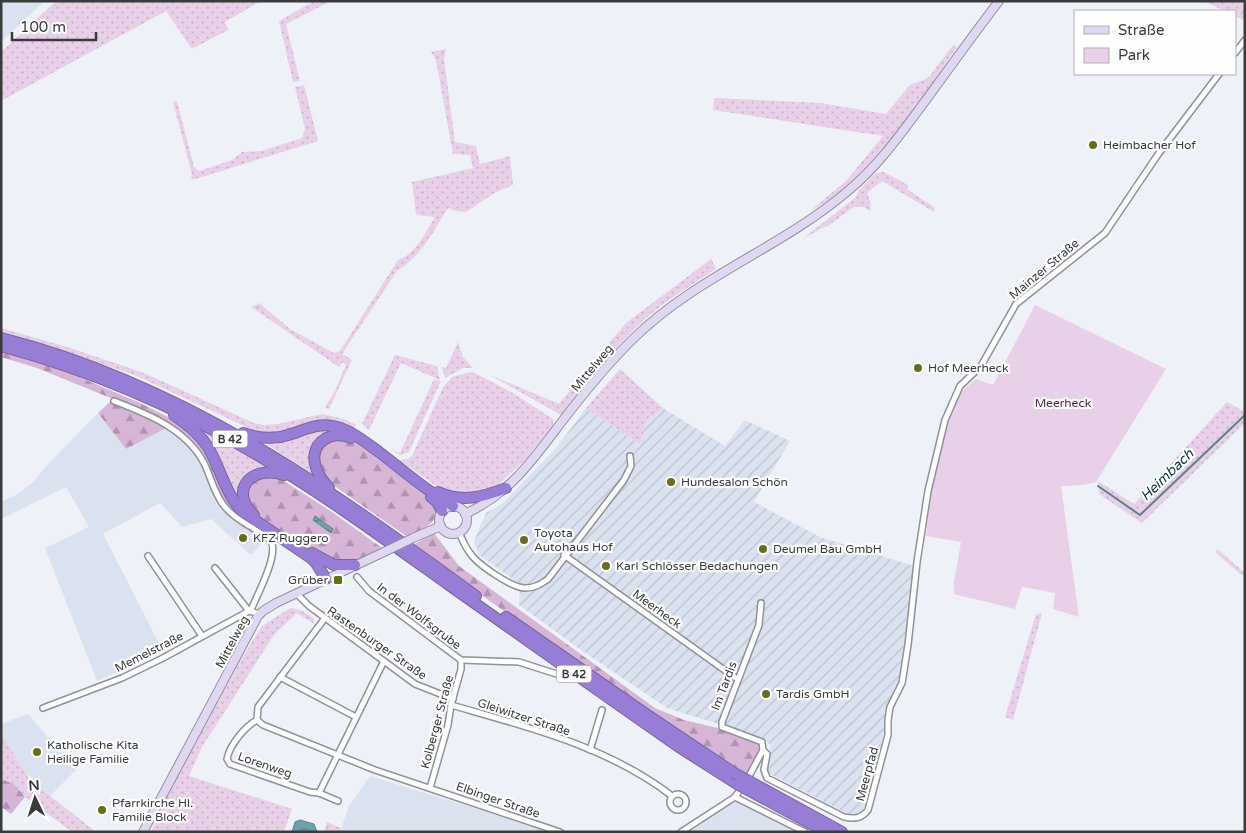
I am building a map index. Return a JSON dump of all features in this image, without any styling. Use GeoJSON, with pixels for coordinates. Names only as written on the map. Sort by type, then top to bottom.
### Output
{"type":"FeatureCollection","features":[{"type":"Feature","properties":{"kind":"highway","name":"B 42"},"geometry":{"type":"LineString","coordinates":[[1,338],[40,348],[104,371],[220,424],[295,469],[338,498],[611,690],[734,773],[749,786],[826,832]]}},
{"type":"Feature","properties":{"kind":"highway","name":"B 42"},"geometry":{"type":"LineString","coordinates":[[1,346],[80,371],[157,402],[218,432],[301,482],[658,733],[737,784],[749,786],[842,832]]}},
{"type":"Feature","properties":{"kind":"highway"},"geometry":{"type":"LineString","coordinates":[[157,402],[199,435],[208,448],[227,492],[238,507],[311,558],[329,577]]}},
{"type":"Feature","properties":{"kind":"highway"},"geometry":{"type":"LineString","coordinates":[[220,424],[250,435],[268,438],[286,436],[318,426],[339,428],[364,441],[452,506]]}},
{"type":"Feature","properties":{"kind":"highway"},"geometry":{"type":"LineString","coordinates":[[338,498],[318,474],[314,460],[315,451],[319,443],[326,438],[336,435],[346,436],[367,448],[434,499],[442,511]]}},
{"type":"Feature","properties":{"kind":"highway"},"geometry":{"type":"LineString","coordinates":[[301,482],[272,472],[258,473],[252,476],[245,484],[244,500],[248,509],[253,514],[326,562],[337,566],[355,565]]}},
{"type":"Feature","properties":{"kind":"highway"},"geometry":{"type":"LineString","coordinates":[[420,483],[446,495],[464,499],[478,497],[506,488]]}},
{"type":"Feature","properties":{"kind":"highway"},"geometry":{"type":"LineString","coordinates":[[326,562],[330,567],[329,577]]}},
{"type":"Feature","properties":{"kind":"main road","name":"Mittelweg"},"geometry":{"type":"LineString","coordinates":[[465,514],[483,505],[517,478],[602,372],[634,337],[683,298],[822,212],[872,169],[905,128],[999,1]]}},
{"type":"Feature","properties":{"kind":"main road"},"geometry":{"type":"LineString","coordinates":[[452,506],[460,508],[465,514],[466,523],[459,532],[448,533],[440,526],[439,518],[442,511],[452,506]]}},
{"type":"Feature","properties":{"kind":"main road","name":"Mittelweg"},"geometry":{"type":"LineString","coordinates":[[144,832],[260,614],[296,593],[440,526]]}},
{"type":"Feature","properties":{"kind":"street"},"geometry":{"type":"LineString","coordinates":[[1236,52],[1245,40]]}},
{"type":"Feature","properties":{"kind":"street","name":"Mainzer Straße"},"geometry":{"type":"LineString","coordinates":[[917,562],[930,482],[945,420],[960,386],[981,366],[1016,304],[1104,233],[1159,153],[1218,75]]}},
{"type":"Feature","properties":{"kind":"street","name":"Mittelweg"},"geometry":{"type":"LineString","coordinates":[[114,401],[168,425],[179,434],[196,450],[207,469],[218,497],[226,508],[271,541],[274,546],[271,560],[250,610],[215,568]]}},
{"type":"Feature","properties":{"kind":"street"},"geometry":{"type":"LineString","coordinates":[[459,532],[470,554],[476,560],[514,586],[526,588],[538,586],[548,579],[564,555],[624,480],[631,466],[630,456]]}},
{"type":"Feature","properties":{"kind":"street","name":"Meerheck"},"geometry":{"type":"LineString","coordinates":[[564,555],[737,679]]}},
{"type":"Feature","properties":{"kind":"street"},"geometry":{"type":"LineString","coordinates":[[148,556],[202,636]]}},
{"type":"Feature","properties":{"kind":"street","name":"Meerpfad"},"geometry":{"type":"LineString","coordinates":[[763,750],[766,754],[764,770],[767,778],[844,817],[855,819],[866,813],[888,735],[890,707],[902,683],[917,562]]}},
{"type":"Feature","properties":{"kind":"street","name":"In der Wolfsgrube"},"geometry":{"type":"LineString","coordinates":[[357,577],[369,591],[462,660],[519,662],[563,676]]}},
{"type":"Feature","properties":{"kind":"street","name":"Rastenburger Straße"},"geometry":{"type":"LineString","coordinates":[[296,593],[309,606],[415,684],[452,702]]}},
{"type":"Feature","properties":{"kind":"street","name":"Im Tardis"},"geometry":{"type":"LineString","coordinates":[[761,604],[759,625],[737,679],[722,727],[762,742],[763,750]]}},
{"type":"Feature","properties":{"kind":"street"},"geometry":{"type":"LineString","coordinates":[[250,610],[260,614]]}},
{"type":"Feature","properties":{"kind":"street","name":"Memelstraße"},"geometry":{"type":"LineString","coordinates":[[43,708],[122,678],[163,658],[250,610]]}},
{"type":"Feature","properties":{"kind":"street"},"geometry":{"type":"LineString","coordinates":[[257,720],[258,707],[325,618]]}},
{"type":"Feature","properties":{"kind":"street","name":"Kolberger Straße"},"geometry":{"type":"LineString","coordinates":[[430,788],[448,725],[462,660]]}},
{"type":"Feature","properties":{"kind":"street"},"geometry":{"type":"LineString","coordinates":[[319,793],[384,661]]}},
{"type":"Feature","properties":{"kind":"street"},"geometry":{"type":"LineString","coordinates":[[280,677],[356,717]]}},
{"type":"Feature","properties":{"kind":"street","name":"Gleiwitzer Straße"},"geometry":{"type":"LineString","coordinates":[[452,702],[590,750],[626,766],[654,782],[672,796]]}},
{"type":"Feature","properties":{"kind":"street"},"geometry":{"type":"LineString","coordinates":[[590,750],[602,710]]}},
{"type":"Feature","properties":{"kind":"street","name":"Elbinger Straße"},"geometry":{"type":"LineString","coordinates":[[257,720],[262,725],[375,770],[560,832]]}},
{"type":"Feature","properties":{"kind":"street","name":"Lorenweg"},"geometry":{"type":"LineString","coordinates":[[257,720],[251,723],[228,751],[227,759],[230,764],[338,801]]}},
{"type":"Feature","properties":{"kind":"street"},"geometry":{"type":"LineString","coordinates":[[681,832],[735,797],[752,773],[763,750]]}},
{"type":"Feature","properties":{"kind":"street"},"geometry":{"type":"LineString","coordinates":[[735,797],[805,832]]}},
{"type":"Feature","properties":{"kind":"shaded area"},"geometry":{"type":"Polygon","coordinates":[[[1,1],[45,1],[1,42],[1,1]]]}},
{"type":"Feature","properties":{"kind":"shaded area"},"geometry":{"type":"Polygon","coordinates":[[[586,408],[640,444],[647,420],[663,408],[725,446],[745,420],[790,441],[754,502],[820,537],[914,566],[900,681],[890,703],[876,766],[863,810],[852,816],[768,773],[767,763],[771,745],[757,736],[667,708],[519,605],[520,584],[479,555],[474,541],[486,513],[502,504],[556,448],[586,408]]]}},
{"type":"Feature","properties":{"kind":"shaded area"},"geometry":{"type":"Polygon","coordinates":[[[98,413],[126,449],[167,427],[196,451],[218,500],[267,538],[251,555],[211,519],[182,527],[160,503],[103,534],[163,651],[97,681],[45,548],[89,527],[66,487],[1,519],[1,502],[18,494],[33,482],[98,413]]]}},
{"type":"Feature","properties":{"kind":"shaded area","name":"Katholische Kita Heilige Familie"},"geometry":{"type":"Polygon","coordinates":[[[28,714],[76,770],[50,796],[30,780],[1,734],[1,724],[28,714]]]}},
{"type":"Feature","properties":{"kind":"shaded area"},"geometry":{"type":"Polygon","coordinates":[[[370,776],[552,832],[340,832],[349,806],[370,776]]]}},
{"type":"Feature","properties":{"kind":"shaded area"},"geometry":{"type":"Polygon","coordinates":[[[736,793],[811,832],[681,832],[695,824],[736,793]]]}},
{"type":"Feature","properties":{"kind":"green space"},"geometry":{"type":"Polygon","coordinates":[[[56,1],[261,1],[225,22],[228,30],[192,49],[166,11],[1,101],[1,52],[56,1]]]}},
{"type":"Feature","properties":{"kind":"green space"},"geometry":{"type":"Polygon","coordinates":[[[314,1],[331,1],[286,24],[300,81],[293,82],[279,21],[314,1]]]}},
{"type":"Feature","properties":{"kind":"green space"},"geometry":{"type":"Polygon","coordinates":[[[1203,1],[1238,1],[1245,5],[1245,21],[1236,16],[1236,10],[1223,10],[1203,1]]]}},
{"type":"Feature","properties":{"kind":"green space"},"geometry":{"type":"Polygon","coordinates":[[[953,45],[957,47],[910,115],[875,159],[834,197],[810,211],[846,181],[883,136],[713,110],[714,98],[820,103],[886,114],[910,85],[928,78],[953,45]]]}},
{"type":"Feature","properties":{"kind":"green space"},"geometry":{"type":"Polygon","coordinates":[[[446,49],[444,59],[455,142],[476,146],[480,164],[510,156],[513,185],[496,192],[466,212],[448,208],[420,251],[397,271],[342,354],[352,360],[329,409],[325,407],[335,391],[346,365],[343,362],[339,367],[251,307],[259,303],[290,329],[334,353],[340,351],[398,260],[415,248],[435,217],[416,215],[412,182],[473,168],[470,155],[453,154],[436,60],[431,52],[446,49]]]}},
{"type":"Feature","properties":{"kind":"green space"},"geometry":{"type":"Polygon","coordinates":[[[304,85],[318,141],[192,180],[173,102],[177,101],[194,167],[199,171],[232,160],[242,152],[261,151],[302,138],[305,129],[295,87],[304,85]]]}},
{"type":"Feature","properties":{"kind":"green space"},"geometry":{"type":"Polygon","coordinates":[[[884,172],[908,185],[907,189],[935,208],[934,212],[882,181],[867,193],[871,203],[870,211],[864,207],[854,207],[828,226],[801,240],[856,197],[859,190],[876,173],[884,172]]]}},
{"type":"Feature","properties":{"kind":"green space"},"geometry":{"type":"Polygon","coordinates":[[[711,259],[716,269],[670,299],[644,320],[611,354],[561,415],[490,375],[559,404],[626,323],[711,259]]]}},
{"type":"Feature","properties":{"kind":"green space","name":"Meerheck"},"geometry":{"type":"Polygon","coordinates":[[[1035,305],[1166,369],[1096,482],[1083,485],[1061,486],[1079,617],[1053,609],[1055,593],[1022,587],[1015,609],[954,594],[954,582],[961,542],[926,536],[930,496],[949,415],[958,394],[976,379],[993,385],[1035,305]]]}},
{"type":"Feature","properties":{"kind":"green space"},"geometry":{"type":"Polygon","coordinates":[[[1,328],[67,347],[144,373],[254,423],[264,425],[278,424],[322,414],[344,419],[356,425],[353,430],[344,426],[269,433],[257,432],[137,376],[43,344],[1,332],[1,328]]]}},
{"type":"Feature","properties":{"kind":"green space"},"geometry":{"type":"Polygon","coordinates":[[[458,342],[463,357],[473,368],[463,368],[445,378],[442,367],[446,368],[458,342]]]}},
{"type":"Feature","properties":{"kind":"green space"},"geometry":{"type":"Polygon","coordinates":[[[1,349],[58,368],[138,402],[178,422],[202,445],[223,491],[279,540],[267,538],[227,513],[218,500],[196,451],[168,427],[126,449],[98,413],[113,399],[37,368],[1,357],[1,349]]]}},
{"type":"Feature","properties":{"kind":"green space"},"geometry":{"type":"Polygon","coordinates":[[[395,355],[437,366],[440,380],[401,363],[369,430],[362,424],[395,355]]]}},
{"type":"Feature","properties":{"kind":"green space"},"geometry":{"type":"Polygon","coordinates":[[[620,369],[663,408],[647,420],[640,444],[586,408],[620,369]]]}},
{"type":"Feature","properties":{"kind":"green space"},"geometry":{"type":"Polygon","coordinates":[[[469,372],[475,373],[513,393],[553,419],[553,426],[526,459],[498,485],[489,490],[462,494],[442,490],[399,460],[408,459],[412,456],[443,387],[452,377],[469,372]]]}},
{"type":"Feature","properties":{"kind":"green space"},"geometry":{"type":"Polygon","coordinates":[[[434,379],[441,381],[409,452],[400,455],[390,448],[400,453],[434,379]]]}},
{"type":"Feature","properties":{"kind":"green space"},"geometry":{"type":"Polygon","coordinates":[[[1227,402],[1245,412],[1245,423],[1142,523],[1099,494],[1098,481],[1134,504],[1227,402]]]}},
{"type":"Feature","properties":{"kind":"green space"},"geometry":{"type":"Polygon","coordinates":[[[197,427],[269,469],[242,506],[197,427]]]}},
{"type":"Feature","properties":{"kind":"green space"},"geometry":{"type":"Polygon","coordinates":[[[323,429],[338,432],[316,476],[262,441],[323,429]]]}},
{"type":"Feature","properties":{"kind":"green space"},"geometry":{"type":"Polygon","coordinates":[[[328,440],[351,441],[358,444],[428,496],[437,511],[433,521],[421,530],[406,536],[333,485],[324,476],[317,458],[324,443],[328,440]]]}},
{"type":"Feature","properties":{"kind":"green space"},"geometry":{"type":"Polygon","coordinates":[[[278,477],[332,512],[382,548],[362,558],[345,563],[322,557],[257,515],[246,495],[248,488],[256,478],[278,477]]]}},
{"type":"Feature","properties":{"kind":"green space"},"geometry":{"type":"Polygon","coordinates":[[[434,533],[459,566],[655,708],[684,720],[722,729],[759,742],[761,750],[747,775],[645,711],[463,582],[415,544],[434,533]]]}},
{"type":"Feature","properties":{"kind":"green space"},"geometry":{"type":"Polygon","coordinates":[[[1217,549],[1245,573],[1245,578],[1216,553],[1217,549]]]}},
{"type":"Feature","properties":{"kind":"green space"},"geometry":{"type":"Polygon","coordinates":[[[290,608],[300,610],[309,615],[314,619],[314,624],[297,613],[274,635],[202,747],[189,776],[292,809],[284,832],[151,832],[167,796],[242,658],[262,626],[290,608]]]}},
{"type":"Feature","properties":{"kind":"green space"},"geometry":{"type":"Polygon","coordinates":[[[1042,613],[1013,720],[1005,717],[1036,614],[1042,613]]]}},
{"type":"Feature","properties":{"kind":"green space"},"geometry":{"type":"Polygon","coordinates":[[[1,734],[30,780],[96,832],[72,832],[25,797],[14,784],[1,779],[1,734]]]}},
{"type":"Feature","properties":{"kind":"green space"},"geometry":{"type":"Polygon","coordinates":[[[1,779],[14,784],[25,797],[11,814],[1,807],[1,779]]]}},
{"type":"Feature","properties":{"kind":"green space"},"geometry":{"type":"Polygon","coordinates":[[[327,822],[341,828],[340,832],[324,832],[327,822]]]}},
{"type":"Feature","properties":{"kind":"water"},"geometry":{"type":"Polygon","coordinates":[[[315,516],[333,529],[331,533],[313,520],[315,516]]]}},
{"type":"Feature","properties":{"kind":"water"},"geometry":{"type":"Polygon","coordinates":[[[300,820],[314,824],[317,832],[292,832],[295,822],[300,820]]]}},
{"type":"Feature","properties":{"kind":"waterway","name":"Heimbach"},"geometry":{"type":"LineString","coordinates":[[1098,486],[1140,515],[1245,415]]}},
{"type":"Feature","properties":{"kind":"place","name":"Heimbacher Hof"},"geometry":{"type":"Point","coordinates":[1093,145]}},
{"type":"Feature","properties":{"kind":"place","name":"Hof Meerheck"},"geometry":{"type":"Point","coordinates":[918,368]}},
{"type":"Feature","properties":{"kind":"place","name":"Hundesalon Schön"},"geometry":{"type":"Point","coordinates":[671,482]}},
{"type":"Feature","properties":{"kind":"place","name":"KFZ Ruggero"},"geometry":{"type":"Point","coordinates":[243,538]}},
{"type":"Feature","properties":{"kind":"place","name":"Toyota Autohaus Hof"},"geometry":{"type":"Point","coordinates":[524,540]}},
{"type":"Feature","properties":{"kind":"place","name":"Deumel Bau GmbH"},"geometry":{"type":"Point","coordinates":[763,549]}},
{"type":"Feature","properties":{"kind":"place","name":"Karl Schlösser Bedachungen"},"geometry":{"type":"Point","coordinates":[606,566]}},
{"type":"Feature","properties":{"kind":"place","name":"Grüber"},"geometry":{"type":"Point","coordinates":[338,580]}},
{"type":"Feature","properties":{"kind":"place","name":"Tardis GmbH"},"geometry":{"type":"Point","coordinates":[766,694]}},
{"type":"Feature","properties":{"kind":"place","name":"Katholische Kita Heilige Familie"},"geometry":{"type":"Point","coordinates":[37,752]}},
{"type":"Feature","properties":{"kind":"place","name":"Pfarrkirche Hl. Familie Block"},"geometry":{"type":"Point","coordinates":[102,810]}}]}
